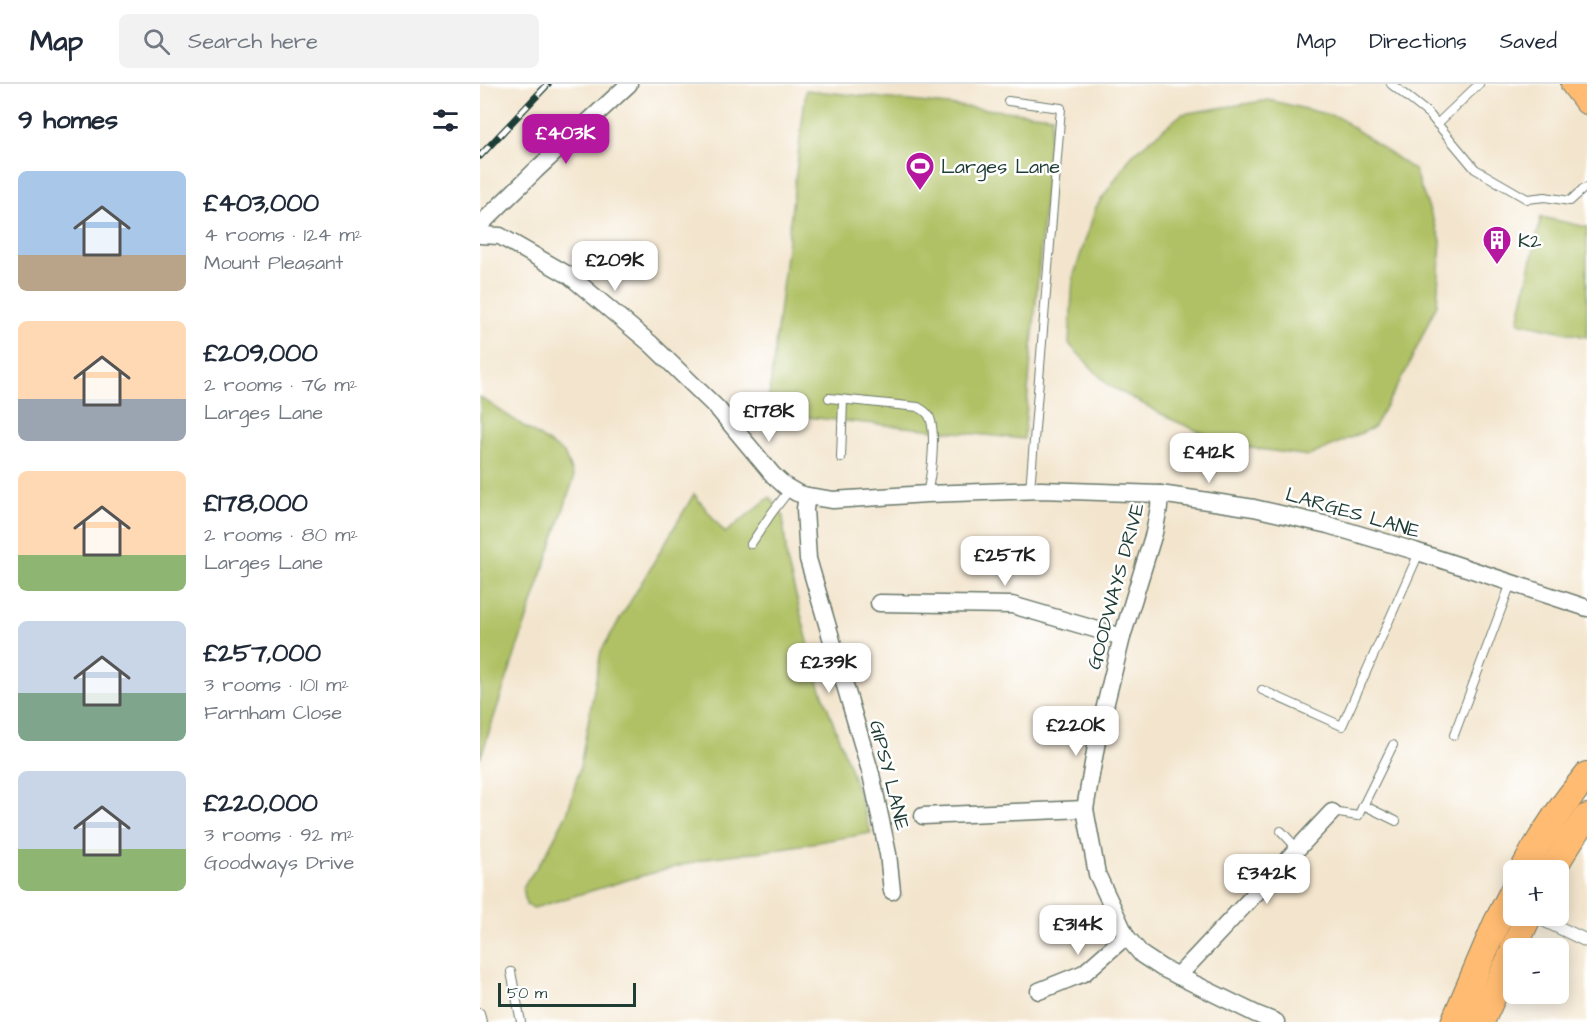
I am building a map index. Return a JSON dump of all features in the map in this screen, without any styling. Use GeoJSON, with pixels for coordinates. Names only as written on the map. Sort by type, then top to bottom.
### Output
{"type":"FeatureCollection","features":[{"type":"Feature","properties":{"kind":"main road"},"geometry":{"type":"LineString","coordinates":[[1574,84],[1587,101]]}},
{"type":"Feature","properties":{"kind":"main road"},"geometry":{"type":"LineString","coordinates":[[1528,860],[1546,828],[1587,775]]}},
{"type":"Feature","properties":{"kind":"main road"},"geometry":{"type":"LineString","coordinates":[[1558,860],[1587,818]]}},
{"type":"Feature","properties":{"kind":"main road"},"geometry":{"type":"LineString","coordinates":[[1461,1017],[1472,970],[1503,910]]}},
{"type":"Feature","properties":{"kind":"main road"},"geometry":{"type":"LineString","coordinates":[[1461,1017],[1503,963]]}},
{"type":"Feature","properties":{"kind":"street"},"geometry":{"type":"LineString","coordinates":[[480,225],[493,210],[629,84]]}},
{"type":"Feature","properties":{"kind":"street","name":"LARGES LANE"},"geometry":{"type":"LineString","coordinates":[[480,235],[500,236],[570,276],[651,344],[718,409],[772,475],[790,489],[807,496],[833,500],[1030,490],[1160,494],[1287,515],[1419,553],[1587,608]]}},
{"type":"Feature","properties":{"kind":"street","name":"GOODWAYS DRIVE"},"geometry":{"type":"LineString","coordinates":[[1160,494],[1154,533],[1122,637],[1098,735],[1085,809],[1097,874],[1126,936],[1142,955],[1162,968],[1276,1022]]}},
{"type":"Feature","properties":{"kind":"street","name":"GIPSY LANE"},"geometry":{"type":"LineString","coordinates":[[807,496],[805,509],[808,559],[871,774],[888,854],[892,891]]}},
{"type":"Feature","properties":{"kind":"street"},"geometry":{"type":"LineString","coordinates":[[879,603],[1012,605],[1122,637]]}},
{"type":"Feature","properties":{"kind":"street"},"geometry":{"type":"LineString","coordinates":[[923,816],[1085,809]]}},
{"type":"Feature","properties":{"kind":"street"},"geometry":{"type":"LineString","coordinates":[[1178,976],[1332,812]]}},
{"type":"Feature","properties":{"kind":"street"},"geometry":{"type":"LineString","coordinates":[[1554,926],[1587,941]]}},
{"type":"Feature","properties":{"kind":"street"},"geometry":{"type":"LineString","coordinates":[[1039,991],[1084,973],[1126,936]]}},
{"type":"Feature","properties":{"kind":"lane"},"geometry":{"type":"LineString","coordinates":[[1391,84],[1430,114],[1475,169],[1527,199],[1545,197],[1570,201],[1587,188]]}},
{"type":"Feature","properties":{"kind":"lane"},"geometry":{"type":"LineString","coordinates":[[1437,124],[1479,84]]}},
{"type":"Feature","properties":{"kind":"lane"},"geometry":{"type":"LineString","coordinates":[[1008,101],[1061,108],[1030,490]]}},
{"type":"Feature","properties":{"kind":"lane"},"geometry":{"type":"LineString","coordinates":[[830,398],[918,407],[928,414],[932,422],[933,467],[927,494]]}},
{"type":"Feature","properties":{"kind":"lane"},"geometry":{"type":"LineString","coordinates":[[841,458],[843,399]]}},
{"type":"Feature","properties":{"kind":"lane"},"geometry":{"type":"LineString","coordinates":[[752,544],[790,489]]}},
{"type":"Feature","properties":{"kind":"lane"},"geometry":{"type":"LineString","coordinates":[[1262,690],[1342,726],[1419,553]]}},
{"type":"Feature","properties":{"kind":"lane"},"geometry":{"type":"LineString","coordinates":[[1454,735],[1511,583]]}},
{"type":"Feature","properties":{"kind":"lane"},"geometry":{"type":"LineString","coordinates":[[1332,812],[1358,816],[1393,745]]}},
{"type":"Feature","properties":{"kind":"lane"},"geometry":{"type":"LineString","coordinates":[[1363,805],[1396,821]]}},
{"type":"Feature","properties":{"kind":"lane"},"geometry":{"type":"LineString","coordinates":[[1281,831],[1297,848]]}},
{"type":"Feature","properties":{"kind":"lane"},"geometry":{"type":"LineString","coordinates":[[511,972],[521,1022]]}},
{"type":"Feature","properties":{"kind":"lane"},"geometry":{"type":"LineString","coordinates":[[480,1013],[482,1022]]}},
{"type":"Feature","properties":{"kind":"green space","name":"Larges Lane"},"geometry":{"type":"Polygon","coordinates":[[[806,90],[1052,116],[1024,439],[767,413],[806,90]]]}},
{"type":"Feature","properties":{"kind":"green space"},"geometry":{"type":"Polygon","coordinates":[[[1269,100],[1338,117],[1414,170],[1441,240],[1437,304],[1406,371],[1373,428],[1309,456],[1230,445],[1173,420],[1108,385],[1069,344],[1073,278],[1096,207],[1132,155],[1182,114],[1269,100]]]}},
{"type":"Feature","properties":{"kind":"green space"},"geometry":{"type":"Polygon","coordinates":[[[1541,217],[1587,227],[1587,337],[1518,322],[1541,217]]]}},
{"type":"Feature","properties":{"kind":"green space"},"geometry":{"type":"Polygon","coordinates":[[[480,397],[564,453],[574,478],[480,759],[480,397]]]}},
{"type":"Feature","properties":{"kind":"green space"},"geometry":{"type":"Polygon","coordinates":[[[694,494],[725,533],[770,497],[783,516],[787,561],[819,684],[871,833],[765,851],[713,857],[534,908],[526,905],[523,887],[546,854],[568,811],[580,767],[601,651],[694,494]]]}},
{"type":"Feature","properties":{"kind":"railway"},"geometry":{"type":"LineString","coordinates":[[480,156],[548,84]]}},
{"type":"Feature","properties":{"kind":"place","name":"Larges Lane"},"geometry":{"type":"Point","coordinates":[920,192]}},
{"type":"Feature","properties":{"kind":"place","name":"K2"},"geometry":{"type":"Point","coordinates":[1497,266]}}]}
